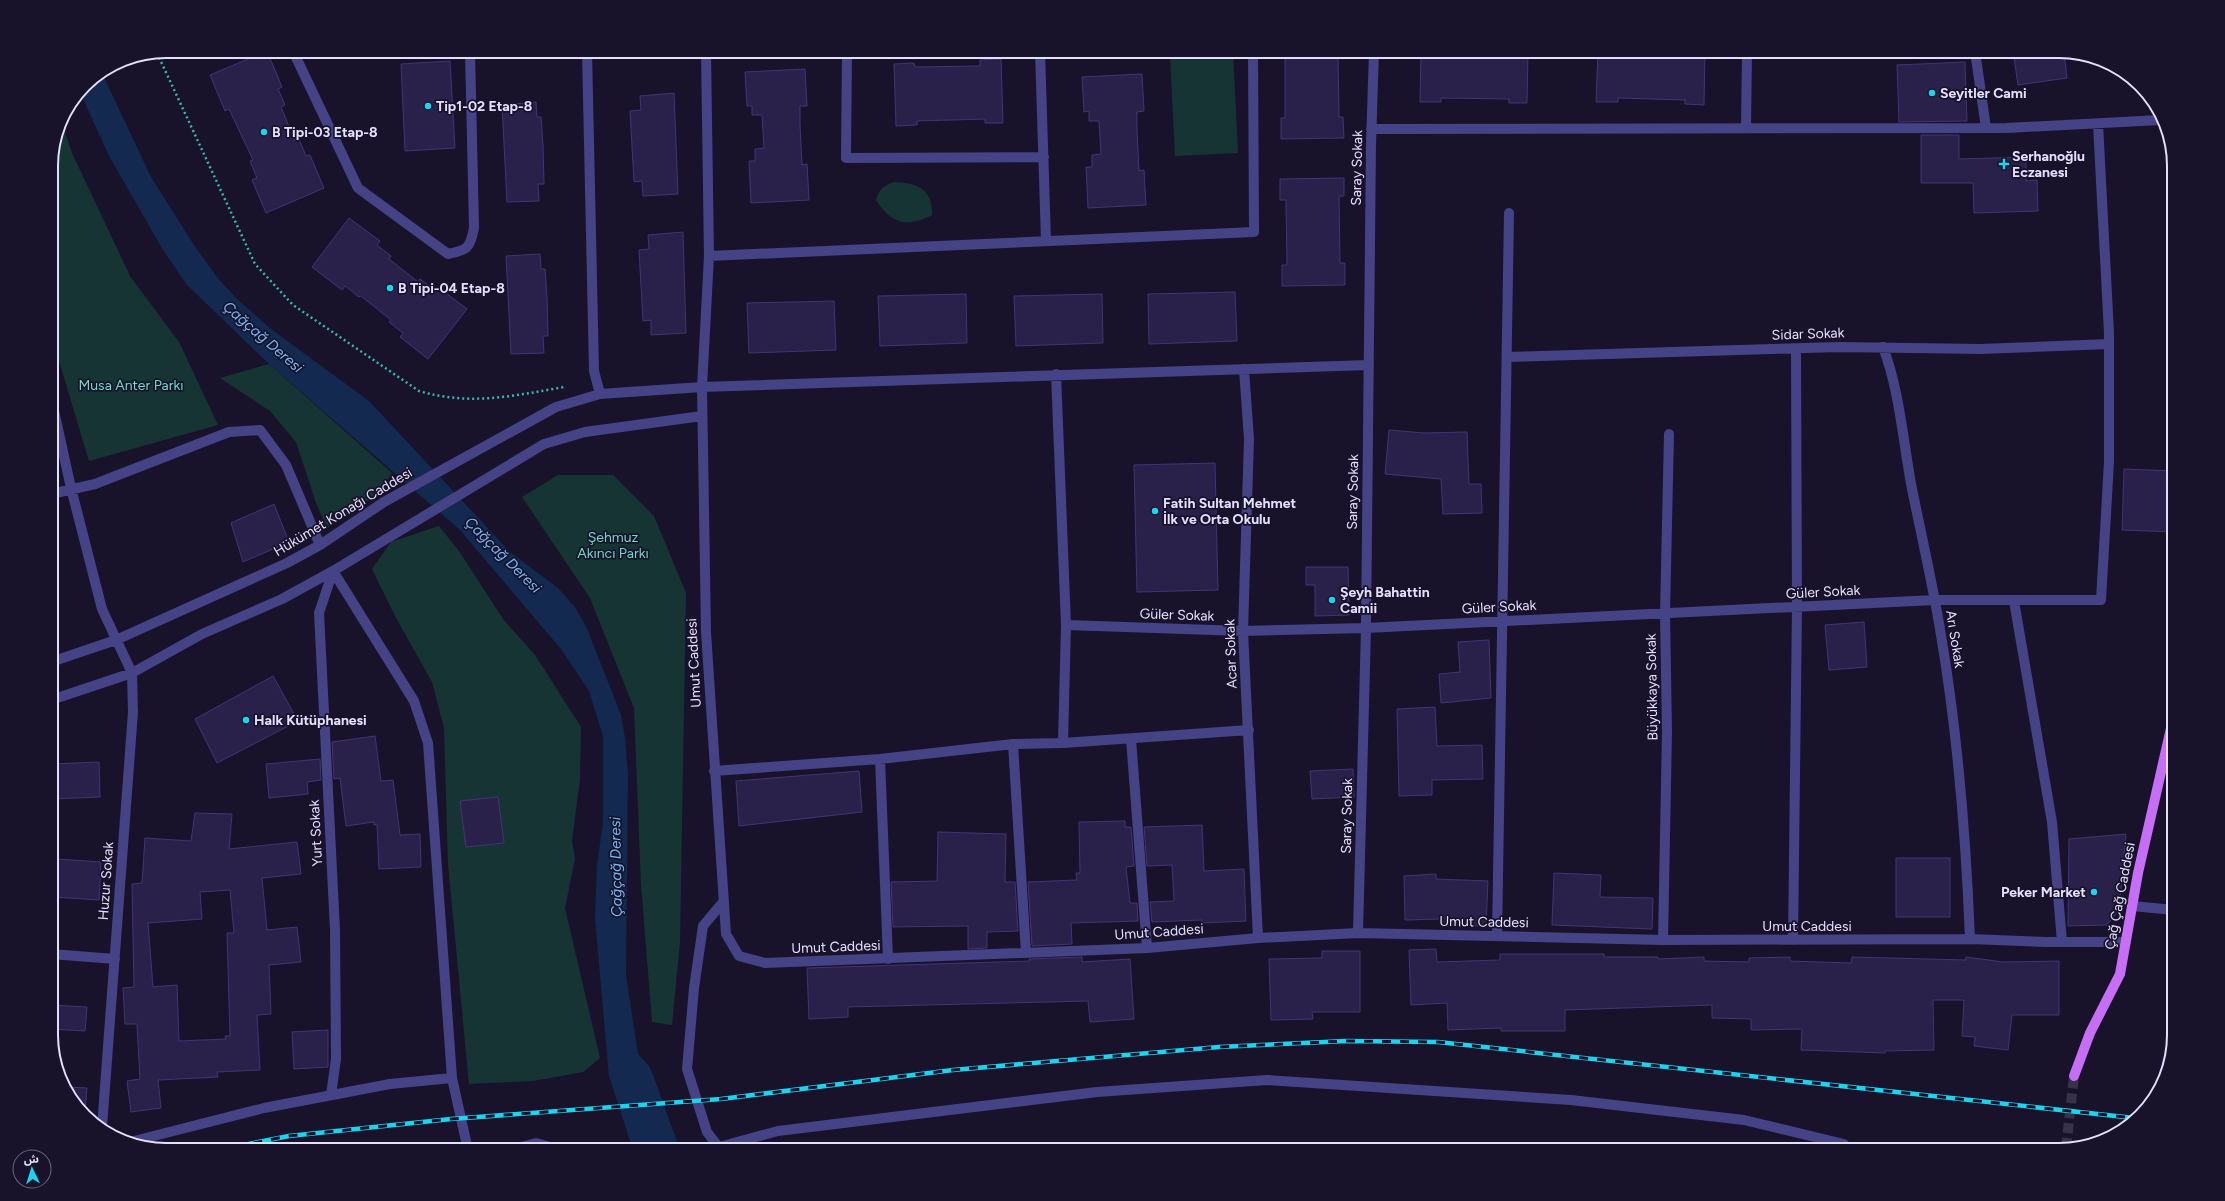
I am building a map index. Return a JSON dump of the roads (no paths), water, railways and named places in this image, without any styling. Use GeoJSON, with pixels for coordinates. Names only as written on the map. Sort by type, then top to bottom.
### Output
{"type":"FeatureCollection","features":[{"type":"Feature","properties":{"kind":"main road","name":"Çağ Çağ Caddesi"},"geometry":{"type":"LineString","coordinates":[[2074,1076],[2090,1033],[2120,974],[2132,906],[2167,747]]}},
{"type":"Feature","properties":{"kind":"street"},"geometry":{"type":"LineString","coordinates":[[296,58],[358,188],[448,254],[464,251],[471,243],[474,228],[470,58]]}},
{"type":"Feature","properties":{"kind":"street"},"geometry":{"type":"LineString","coordinates":[[587,58],[594,371],[600,394]]}},
{"type":"Feature","properties":{"kind":"street","name":"Umut Caddesi"},"geometry":{"type":"LineString","coordinates":[[706,58],[709,256],[702,387],[706,632],[714,771],[726,934],[739,956],[765,963],[1147,948],[1258,938],[1358,933],[1663,940],[1970,939],[2062,942],[2126,942]]}},
{"type":"Feature","properties":{"kind":"street"},"geometry":{"type":"LineString","coordinates":[[847,58],[846,158],[1044,157]]}},
{"type":"Feature","properties":{"kind":"street"},"geometry":{"type":"LineString","coordinates":[[1040,58],[1046,241]]}},
{"type":"Feature","properties":{"kind":"street"},"geometry":{"type":"LineString","coordinates":[[709,256],[1254,232],[1253,58]]}},
{"type":"Feature","properties":{"kind":"street","name":"Saray Sokak"},"geometry":{"type":"LineString","coordinates":[[1358,933],[1366,628],[1371,130],[1374,58]]}},
{"type":"Feature","properties":{"kind":"street"},"geometry":{"type":"LineString","coordinates":[[1746,128],[1747,58]]}},
{"type":"Feature","properties":{"kind":"street"},"geometry":{"type":"LineString","coordinates":[[1976,58],[1986,128]]}},
{"type":"Feature","properties":{"kind":"street"},"geometry":{"type":"LineString","coordinates":[[1371,130],[1986,128],[2156,120]]}},
{"type":"Feature","properties":{"kind":"street"},"geometry":{"type":"LineString","coordinates":[[2098,124],[2109,344]]}},
{"type":"Feature","properties":{"kind":"street"},"geometry":{"type":"LineString","coordinates":[[1497,936],[1509,213]]}},
{"type":"Feature","properties":{"kind":"street","name":"Sidar Sokak"},"geometry":{"type":"LineString","coordinates":[[1507,357],[1883,347],[1981,349],[2109,344]]}},
{"type":"Feature","properties":{"kind":"street","name":"Güler Sokak"},"geometry":{"type":"LineString","coordinates":[[1066,626],[1244,631],[1366,628],[1934,600],[2101,600],[2109,462],[2109,344]]}},
{"type":"Feature","properties":{"kind":"street","name":"Arı Sokak"},"geometry":{"type":"LineString","coordinates":[[1883,347],[1891,368],[1910,478],[1941,635],[1957,755],[1967,857],[1970,939]]}},
{"type":"Feature","properties":{"kind":"street"},"geometry":{"type":"LineString","coordinates":[[1793,940],[1797,607],[1796,349]]}},
{"type":"Feature","properties":{"kind":"street","name":"Hükümet Konağı Caddesi"},"geometry":{"type":"LineString","coordinates":[[58,660],[116,640],[232,589],[320,545],[384,502],[556,407],[600,394],[702,387],[1056,374],[1368,365]]}},
{"type":"Feature","properties":{"kind":"street","name":"Acar Sokak"},"geometry":{"type":"LineString","coordinates":[[1244,369],[1249,440],[1244,631],[1258,938]]}},
{"type":"Feature","properties":{"kind":"street"},"geometry":{"type":"LineString","coordinates":[[1056,374],[1066,626],[1063,743]]}},
{"type":"Feature","properties":{"kind":"street"},"geometry":{"type":"LineString","coordinates":[[58,698],[132,673],[202,634],[282,599],[333,571],[402,528],[544,444],[585,432],[702,416]]}},
{"type":"Feature","properties":{"kind":"street"},"geometry":{"type":"LineString","coordinates":[[58,492],[95,484],[229,432],[260,430],[286,465],[320,545]]}},
{"type":"Feature","properties":{"kind":"street","name":"Büyükkaya Sokak"},"geometry":{"type":"LineString","coordinates":[[1663,940],[1667,732],[1665,613],[1669,434]]}},
{"type":"Feature","properties":{"kind":"street","name":"Huzur Sokak"},"geometry":{"type":"LineString","coordinates":[[58,441],[102,609],[132,673],[133,712],[102,1122]]}},
{"type":"Feature","properties":{"kind":"street"},"geometry":{"type":"LineString","coordinates":[[333,571],[414,701],[428,743],[452,1078],[466,1143]]}},
{"type":"Feature","properties":{"kind":"street","name":"Yurt Sokak"},"geometry":{"type":"LineString","coordinates":[[331,1095],[336,1059],[335,930],[319,614],[333,571]]}},
{"type":"Feature","properties":{"kind":"street"},"geometry":{"type":"LineString","coordinates":[[2014,601],[2052,822],[2062,942]]}},
{"type":"Feature","properties":{"kind":"street"},"geometry":{"type":"LineString","coordinates":[[714,771],[880,759],[1013,744],[1063,743],[1249,730]]}},
{"type":"Feature","properties":{"kind":"street"},"geometry":{"type":"LineString","coordinates":[[1130,739],[1147,948]]}},
{"type":"Feature","properties":{"kind":"street"},"geometry":{"type":"LineString","coordinates":[[1013,744],[1026,953]]}},
{"type":"Feature","properties":{"kind":"street"},"geometry":{"type":"LineString","coordinates":[[880,759],[888,958]]}},
{"type":"Feature","properties":{"kind":"street"},"geometry":{"type":"LineString","coordinates":[[716,1143],[708,1132],[687,1069],[694,988],[704,926],[724,901]]}},
{"type":"Feature","properties":{"kind":"street"},"geometry":{"type":"LineString","coordinates":[[2132,906],[2167,909]]}},
{"type":"Feature","properties":{"kind":"street"},"geometry":{"type":"LineString","coordinates":[[58,955],[115,959]]}},
{"type":"Feature","properties":{"kind":"street"},"geometry":{"type":"LineString","coordinates":[[140,1139],[264,1108],[390,1084],[452,1078]]}},
{"type":"Feature","properties":{"kind":"street"},"geometry":{"type":"LineString","coordinates":[[739,1143],[778,1131],[1090,1093],[1267,1080],[1571,1100],[1744,1120],[1840,1143]]}},
{"type":"Feature","properties":{"kind":"water","name":"Çağçağ Deresi"},"geometry":{"type":"Polygon","coordinates":[[[104,78],[151,177],[194,245],[217,277],[237,299],[271,329],[369,401],[510,552],[558,588],[574,606],[586,626],[621,715],[625,738],[628,774],[626,975],[638,1054],[649,1066],[653,1075],[677,1143],[631,1143],[609,1076],[595,919],[597,865],[603,823],[603,736],[589,691],[561,649],[459,529],[269,364],[187,285],[163,250],[109,156],[82,98],[104,78]]]}},
{"type":"Feature","properties":{"kind":"tunnel"},"geometry":{"type":"LineString","coordinates":[[2067,1142],[2074,1076]]}},
{"type":"Feature","properties":{"kind":"railway"},"geometry":{"type":"LineString","coordinates":[[254,1143],[289,1136],[451,1119],[721,1099],[953,1070],[1219,1047],[1346,1041],[1438,1042],[2128,1117]]}},
{"type":"Feature","properties":{"kind":"place","name":"Seyitler Cami"},"geometry":{"type":"Point","coordinates":[1932,93]}},
{"type":"Feature","properties":{"kind":"place","name":"Tip1-02 Etap-8"},"geometry":{"type":"Point","coordinates":[428,106]}},
{"type":"Feature","properties":{"kind":"place","name":"B Tipi-03 Etap-8"},"geometry":{"type":"Point","coordinates":[264,132]}},
{"type":"Feature","properties":{"kind":"place","name":"Serhanoğlu Eczanesi"},"geometry":{"type":"Point","coordinates":[2004,164]}},
{"type":"Feature","properties":{"kind":"place","name":"B Tipi-04 Etap-8"},"geometry":{"type":"Point","coordinates":[390,288]}},
{"type":"Feature","properties":{"kind":"place","name":"Fatih Sultan Mehmet İlk ve Orta Okulu"},"geometry":{"type":"Point","coordinates":[1155,511]}},
{"type":"Feature","properties":{"kind":"place","name":"Şeyh Bahattin Camii"},"geometry":{"type":"Point","coordinates":[1332,600]}},
{"type":"Feature","properties":{"kind":"place","name":"Halk Kütüphanesi"},"geometry":{"type":"Point","coordinates":[246,720]}},
{"type":"Feature","properties":{"kind":"place","name":"Peker Market"},"geometry":{"type":"Point","coordinates":[2094,892]}},
{"type":"Feature","properties":{"kind":"park label","name":"Musa Anter Parkı"},"geometry":{"type":"Point","coordinates":[131,385]}},
{"type":"Feature","properties":{"kind":"park label","name":"Şehmuz Akıncı Parkı"},"geometry":{"type":"Point","coordinates":[613,546]}}]}
